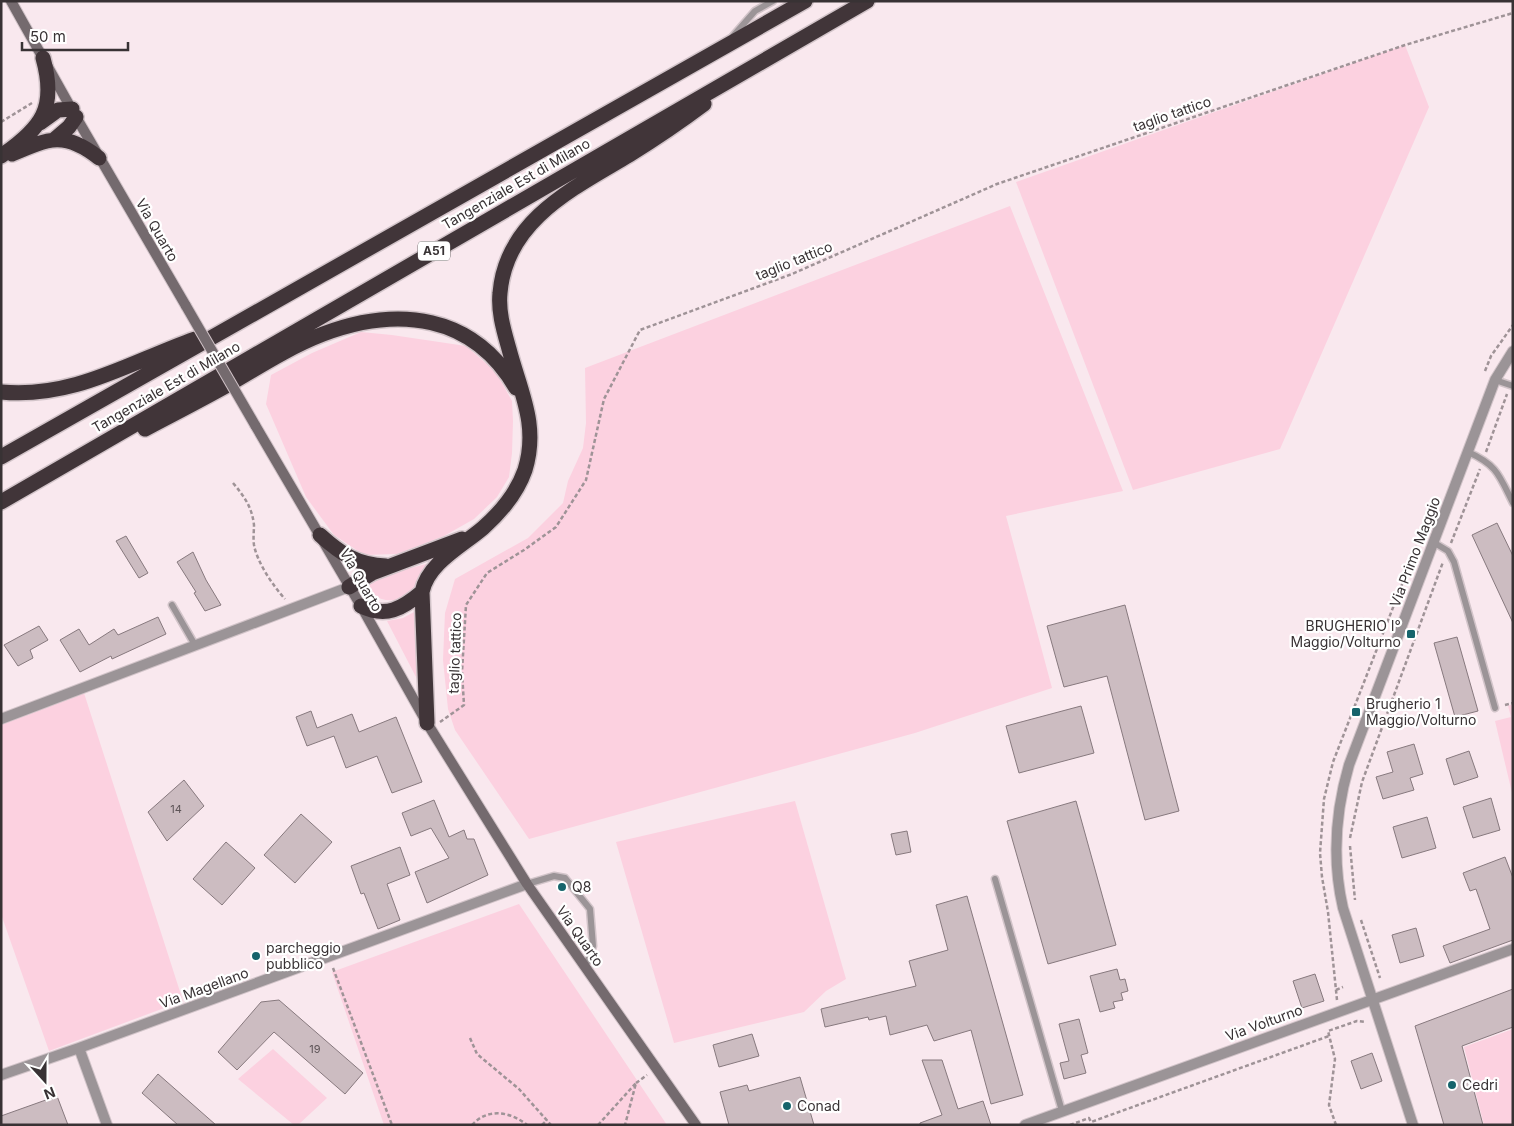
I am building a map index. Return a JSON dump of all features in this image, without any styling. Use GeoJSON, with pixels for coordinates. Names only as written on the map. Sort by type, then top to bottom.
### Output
{"type":"FeatureCollection","features":[{"type":"Feature","properties":{"kind":"highway","name":"Tangenziale Est di Milano"},"geometry":{"type":"LineString","coordinates":[[1,457],[805,1]]}},
{"type":"Feature","properties":{"kind":"highway","name":"Tangenziale Est di Milano"},"geometry":{"type":"LineString","coordinates":[[1,502],[867,1]]}},
{"type":"Feature","properties":{"kind":"highway"},"geometry":{"type":"LineString","coordinates":[[36,127],[45,110],[49,92],[43,58]]}},
{"type":"Feature","properties":{"kind":"highway"},"geometry":{"type":"LineString","coordinates":[[429,727],[422,592],[425,581],[432,570],[475,534],[503,507],[515,491],[528,458],[530,422],[504,328],[500,297],[502,281],[508,263],[523,233],[542,212],[558,199],[662,134],[762,61]]}},
{"type":"Feature","properties":{"kind":"highway"},"geometry":{"type":"LineString","coordinates":[[58,110],[74,113],[69,127],[55,139],[1,157],[58,110]]}},
{"type":"Feature","properties":{"kind":"highway"},"geometry":{"type":"LineString","coordinates":[[55,139],[77,143],[99,158]]}},
{"type":"Feature","properties":{"kind":"highway"},"geometry":{"type":"LineString","coordinates":[[1,502],[166,418],[300,345],[331,332],[358,324],[388,320],[420,321],[440,324],[458,331],[479,345],[494,359],[513,382],[526,405]]}},
{"type":"Feature","properties":{"kind":"highway"},"geometry":{"type":"LineString","coordinates":[[1,392],[41,392],[83,384],[104,377],[154,354],[232,326]]}},
{"type":"Feature","properties":{"kind":"highway"},"geometry":{"type":"LineString","coordinates":[[349,587],[372,573],[475,534]]}},
{"type":"Feature","properties":{"kind":"highway"},"geometry":{"type":"LineString","coordinates":[[320,535],[340,553],[348,557],[374,565],[395,565]]}},
{"type":"Feature","properties":{"kind":"highway"},"geometry":{"type":"LineString","coordinates":[[361,606],[374,611],[389,611],[404,606],[422,592]]}},
{"type":"Feature","properties":{"kind":"street","name":"Via Quarto"},"geometry":{"type":"LineString","coordinates":[[11,1],[99,158],[320,535],[429,727],[527,884],[696,1125]]}},
{"type":"Feature","properties":{"kind":"street","name":"Via Primo Maggio"},"geometry":{"type":"LineString","coordinates":[[1413,1125],[1340,897],[1335,846],[1337,819],[1349,765],[1495,380],[1513,351]]}},
{"type":"Feature","properties":{"kind":"street"},"geometry":{"type":"LineString","coordinates":[[1,719],[349,587]]}},
{"type":"Feature","properties":{"kind":"street","name":"Via Magellano"},"geometry":{"type":"LineString","coordinates":[[1,1075],[329,958],[527,884]]}},
{"type":"Feature","properties":{"kind":"street","name":"Via Volturno"},"geometry":{"type":"LineString","coordinates":[[1026,1125],[1040,1122],[1062,1111],[1513,949]]}},
{"type":"Feature","properties":{"kind":"street"},"geometry":{"type":"LineString","coordinates":[[79,1048],[107,1125]]}},
{"type":"Feature","properties":{"kind":"lane"},"geometry":{"type":"LineString","coordinates":[[721,49],[755,12],[773,1]]}},
{"type":"Feature","properties":{"kind":"lane"},"geometry":{"type":"LineString","coordinates":[[1495,380],[1511,386]]}},
{"type":"Feature","properties":{"kind":"lane"},"geometry":{"type":"LineString","coordinates":[[1468,452],[1484,459],[1494,467],[1513,503]]}},
{"type":"Feature","properties":{"kind":"lane"},"geometry":{"type":"LineString","coordinates":[[1433,542],[1448,551],[1454,562],[1495,708]]}},
{"type":"Feature","properties":{"kind":"lane"},"geometry":{"type":"LineString","coordinates":[[172,605],[195,645]]}},
{"type":"Feature","properties":{"kind":"lane"},"geometry":{"type":"LineString","coordinates":[[527,884],[554,876],[565,878],[590,909],[593,946],[586,968]]}},
{"type":"Feature","properties":{"kind":"lane"},"geometry":{"type":"LineString","coordinates":[[995,879],[1062,1111]]}},
{"type":"Feature","properties":{"kind":"path","name":"taglio tattico"},"geometry":{"type":"LineString","coordinates":[[429,727],[464,705],[462,672],[466,605],[487,573],[524,550],[556,526],[586,480],[604,399],[640,330],[792,274],[997,184],[1405,45],[1513,13]]}},
{"type":"Feature","properties":{"kind":"path"},"geometry":{"type":"LineString","coordinates":[[1,122],[49,92]]}},
{"type":"Feature","properties":{"kind":"path"},"geometry":{"type":"LineString","coordinates":[[1356,904],[1349,840],[1362,782],[1511,386]]}},
{"type":"Feature","properties":{"kind":"path"},"geometry":{"type":"LineString","coordinates":[[233,483],[244,496],[252,510],[254,545],[259,558],[272,584],[293,608]]}},
{"type":"Feature","properties":{"kind":"path"},"geometry":{"type":"LineString","coordinates":[[1359,914],[1380,978]]}},
{"type":"Feature","properties":{"kind":"path"},"geometry":{"type":"LineString","coordinates":[[329,958],[392,1125]]}},
{"type":"Feature","properties":{"kind":"path"},"geometry":{"type":"LineString","coordinates":[[1336,990],[1343,988]]}},
{"type":"Feature","properties":{"kind":"path"},"geometry":{"type":"LineString","coordinates":[[1336,1125],[1329,1105],[1335,1059],[1328,1031],[1357,1021],[1366,1022]]}},
{"type":"Feature","properties":{"kind":"path"},"geometry":{"type":"LineString","coordinates":[[1070,1125],[1089,1118],[1090,1122],[1329,1036]]}},
{"type":"Feature","properties":{"kind":"path"},"geometry":{"type":"LineString","coordinates":[[470,1038],[476,1054],[519,1090],[552,1125]]}},
{"type":"Feature","properties":{"kind":"path"},"geometry":{"type":"LineString","coordinates":[[598,1125],[636,1083],[626,1125]]}},
{"type":"Feature","properties":{"kind":"path"},"geometry":{"type":"LineString","coordinates":[[472,1125],[483,1115],[497,1112],[510,1115],[527,1125]]}},
{"type":"Feature","properties":{"kind":"path"},"geometry":{"type":"LineString","coordinates":[[542,1125],[547,1120]]}},
{"type":"Feature","properties":{"kind":"shaded area"},"geometry":{"type":"Polygon","coordinates":[[[1405,45],[1429,107],[1280,449],[1133,490],[1016,182],[1405,45]]]}},
{"type":"Feature","properties":{"kind":"shaded area"},"geometry":{"type":"Polygon","coordinates":[[[1010,206],[1123,491],[1006,516],[1052,688],[915,733],[529,839],[455,730],[448,709],[443,660],[445,613],[455,579],[528,538],[563,503],[568,481],[583,448],[586,423],[585,368],[1010,206]]]}},
{"type":"Feature","properties":{"kind":"shaded area"},"geometry":{"type":"Polygon","coordinates":[[[361,332],[466,346],[496,372],[512,401],[512,453],[509,477],[497,497],[474,519],[444,536],[397,554],[364,555],[334,535],[306,497],[266,404],[271,375],[312,353],[361,332]]]}},
{"type":"Feature","properties":{"kind":"shaded area"},"geometry":{"type":"Polygon","coordinates":[[[426,564],[430,566],[418,587],[408,596],[396,600],[384,600],[372,594],[369,588],[371,581],[426,564]]]}},
{"type":"Feature","properties":{"kind":"shaded area"},"geometry":{"type":"Polygon","coordinates":[[[414,612],[418,660],[417,679],[387,621],[403,618],[414,612]]]}},
{"type":"Feature","properties":{"kind":"shaded area"},"geometry":{"type":"Polygon","coordinates":[[[84,693],[183,1001],[49,1051],[1,914],[1,724],[84,693]]]}},
{"type":"Feature","properties":{"kind":"shaded area"},"geometry":{"type":"Polygon","coordinates":[[[1513,704],[1513,797],[1495,721],[1511,717],[1508,706],[1513,704]]]}},
{"type":"Feature","properties":{"kind":"shaded area"},"geometry":{"type":"Polygon","coordinates":[[[795,801],[846,979],[826,991],[804,1012],[674,1043],[616,842],[795,801]]]}},
{"type":"Feature","properties":{"kind":"shaded area"},"geometry":{"type":"Polygon","coordinates":[[[519,904],[667,1125],[384,1125],[332,972],[519,904]]]}},
{"type":"Feature","properties":{"kind":"shaded area"},"geometry":{"type":"Polygon","coordinates":[[[1513,1029],[1513,1125],[1484,1125],[1464,1047],[1513,1029]]]}},
{"type":"Feature","properties":{"kind":"shaded area"},"geometry":{"type":"Polygon","coordinates":[[[273,1049],[327,1098],[298,1125],[294,1125],[238,1079],[273,1049]]]}},
{"type":"Feature","properties":{"kind":"building"},"geometry":{"type":"Polygon","coordinates":[[[1497,523],[1513,556],[1513,623],[1472,535],[1497,523]]]}},
{"type":"Feature","properties":{"kind":"building"},"geometry":{"type":"Polygon","coordinates":[[[126,536],[148,573],[139,578],[116,541],[126,536]]]}},
{"type":"Feature","properties":{"kind":"building"},"geometry":{"type":"Polygon","coordinates":[[[193,552],[206,580],[221,605],[205,611],[194,593],[196,592],[177,562],[193,552]]]}},
{"type":"Feature","properties":{"kind":"building"},"geometry":{"type":"Polygon","coordinates":[[[1125,605],[1179,811],[1145,820],[1107,676],[1064,687],[1047,626],[1125,605]]]}},
{"type":"Feature","properties":{"kind":"building"},"geometry":{"type":"Polygon","coordinates":[[[158,617],[166,634],[112,659],[111,656],[80,672],[60,640],[79,629],[89,645],[114,629],[118,635],[158,617]]]}},
{"type":"Feature","properties":{"kind":"building"},"geometry":{"type":"Polygon","coordinates":[[[39,626],[48,640],[30,650],[33,658],[18,666],[4,645],[39,626]]]}},
{"type":"Feature","properties":{"kind":"building"},"geometry":{"type":"Polygon","coordinates":[[[1457,637],[1478,711],[1455,717],[1434,643],[1457,637]]]}},
{"type":"Feature","properties":{"kind":"building"},"geometry":{"type":"Polygon","coordinates":[[[1081,706],[1094,753],[1019,773],[1006,726],[1081,706]]]}},
{"type":"Feature","properties":{"kind":"building"},"geometry":{"type":"Polygon","coordinates":[[[311,711],[317,728],[352,714],[359,732],[396,717],[422,782],[392,793],[377,756],[346,768],[334,736],[307,746],[296,717],[311,711]]]}},
{"type":"Feature","properties":{"kind":"building"},"geometry":{"type":"Polygon","coordinates":[[[1414,744],[1423,774],[1410,778],[1414,790],[1383,799],[1376,777],[1393,772],[1387,752],[1414,744]]]}},
{"type":"Feature","properties":{"kind":"building"},"geometry":{"type":"Polygon","coordinates":[[[1469,751],[1478,777],[1454,785],[1446,759],[1469,751]]]}},
{"type":"Feature","properties":{"kind":"building"},"geometry":{"type":"Polygon","coordinates":[[[184,780],[204,806],[167,841],[148,812],[184,780]]]}},
{"type":"Feature","properties":{"kind":"building"},"geometry":{"type":"Polygon","coordinates":[[[1491,798],[1500,830],[1473,838],[1463,807],[1491,798]]]}},
{"type":"Feature","properties":{"kind":"building"},"geometry":{"type":"Polygon","coordinates":[[[434,800],[449,837],[464,830],[467,839],[474,839],[488,875],[427,903],[415,872],[449,858],[431,828],[411,836],[402,813],[434,800]]]}},
{"type":"Feature","properties":{"kind":"building"},"geometry":{"type":"Polygon","coordinates":[[[1076,801],[1116,945],[1048,964],[1007,821],[1076,801]]]}},
{"type":"Feature","properties":{"kind":"building"},"geometry":{"type":"Polygon","coordinates":[[[301,814],[332,842],[295,883],[264,855],[301,814]]]}},
{"type":"Feature","properties":{"kind":"building"},"geometry":{"type":"Polygon","coordinates":[[[1427,817],[1436,848],[1402,858],[1393,827],[1427,817]]]}},
{"type":"Feature","properties":{"kind":"building"},"geometry":{"type":"Polygon","coordinates":[[[907,831],[911,852],[896,855],[891,834],[907,831]]]}},
{"type":"Feature","properties":{"kind":"building"},"geometry":{"type":"Polygon","coordinates":[[[226,842],[255,868],[222,905],[193,879],[226,842]]]}},
{"type":"Feature","properties":{"kind":"building"},"geometry":{"type":"Polygon","coordinates":[[[400,847],[410,875],[387,884],[400,920],[378,929],[364,893],[361,894],[351,866],[400,847]]]}},
{"type":"Feature","properties":{"kind":"building"},"geometry":{"type":"Polygon","coordinates":[[[1505,857],[1513,878],[1513,940],[1450,963],[1443,946],[1490,929],[1476,889],[1470,891],[1463,873],[1505,857]]]}},
{"type":"Feature","properties":{"kind":"building"},"geometry":{"type":"Polygon","coordinates":[[[967,896],[1023,1095],[991,1104],[971,1030],[934,1041],[927,1025],[890,1035],[886,1016],[869,1020],[868,1017],[825,1027],[821,1009],[916,986],[909,961],[948,950],[936,905],[967,896]]]}},
{"type":"Feature","properties":{"kind":"building"},"geometry":{"type":"Polygon","coordinates":[[[1416,928],[1424,956],[1400,963],[1392,935],[1416,928]]]}},
{"type":"Feature","properties":{"kind":"building"},"geometry":{"type":"Polygon","coordinates":[[[1117,969],[1120,980],[1125,979],[1128,991],[1121,993],[1123,1000],[1113,1002],[1115,1008],[1100,1012],[1090,976],[1117,969]]]}},
{"type":"Feature","properties":{"kind":"building"},"geometry":{"type":"Polygon","coordinates":[[[1315,974],[1324,1001],[1302,1008],[1293,981],[1315,974]]]}},
{"type":"Feature","properties":{"kind":"building","name":"Cedri"},"geometry":{"type":"Polygon","coordinates":[[[1513,989],[1513,1027],[1462,1046],[1483,1125],[1444,1125],[1415,1026],[1513,989]]]}},
{"type":"Feature","properties":{"kind":"building"},"geometry":{"type":"Polygon","coordinates":[[[279,1000],[363,1073],[345,1094],[274,1032],[237,1070],[218,1052],[261,1002],[279,1000]]]}},
{"type":"Feature","properties":{"kind":"building"},"geometry":{"type":"Polygon","coordinates":[[[1079,1019],[1088,1053],[1081,1055],[1086,1073],[1064,1079],[1060,1063],[1069,1061],[1059,1024],[1079,1019]]]}},
{"type":"Feature","properties":{"kind":"building"},"geometry":{"type":"Polygon","coordinates":[[[752,1034],[759,1056],[719,1067],[713,1045],[752,1034]]]}},
{"type":"Feature","properties":{"kind":"building"},"geometry":{"type":"Polygon","coordinates":[[[1372,1053],[1382,1081],[1361,1089],[1351,1061],[1372,1053]]]}},
{"type":"Feature","properties":{"kind":"building"},"geometry":{"type":"Polygon","coordinates":[[[922,1060],[942,1060],[958,1109],[983,1101],[991,1125],[920,1125],[920,1123],[942,1115],[922,1060]]]}},
{"type":"Feature","properties":{"kind":"building"},"geometry":{"type":"Polygon","coordinates":[[[158,1074],[216,1125],[178,1125],[142,1093],[158,1074]]]}},
{"type":"Feature","properties":{"kind":"building"},"geometry":{"type":"Polygon","coordinates":[[[800,1077],[814,1125],[729,1125],[720,1092],[747,1085],[749,1091],[800,1077]]]}},
{"type":"Feature","properties":{"kind":"building"},"geometry":{"type":"Polygon","coordinates":[[[57,1096],[68,1125],[1,1125],[1,1116],[57,1096]]]}},
{"type":"Feature","properties":{"kind":"place","name":"BRUGHERIO I° Maggio/Volturno"},"geometry":{"type":"Point","coordinates":[1411,634]}},
{"type":"Feature","properties":{"kind":"place","name":"Brugherio 1 Maggio/Volturno"},"geometry":{"type":"Point","coordinates":[1356,712]}},
{"type":"Feature","properties":{"kind":"place","name":"Q8"},"geometry":{"type":"Point","coordinates":[562,887]}},
{"type":"Feature","properties":{"kind":"place","name":"parcheggio pubblico"},"geometry":{"type":"Point","coordinates":[256,956]}},
{"type":"Feature","properties":{"kind":"place","name":"Cedri"},"geometry":{"type":"Point","coordinates":[1452,1085]}},
{"type":"Feature","properties":{"kind":"place","name":"Conad"},"geometry":{"type":"Point","coordinates":[787,1106]}}]}
